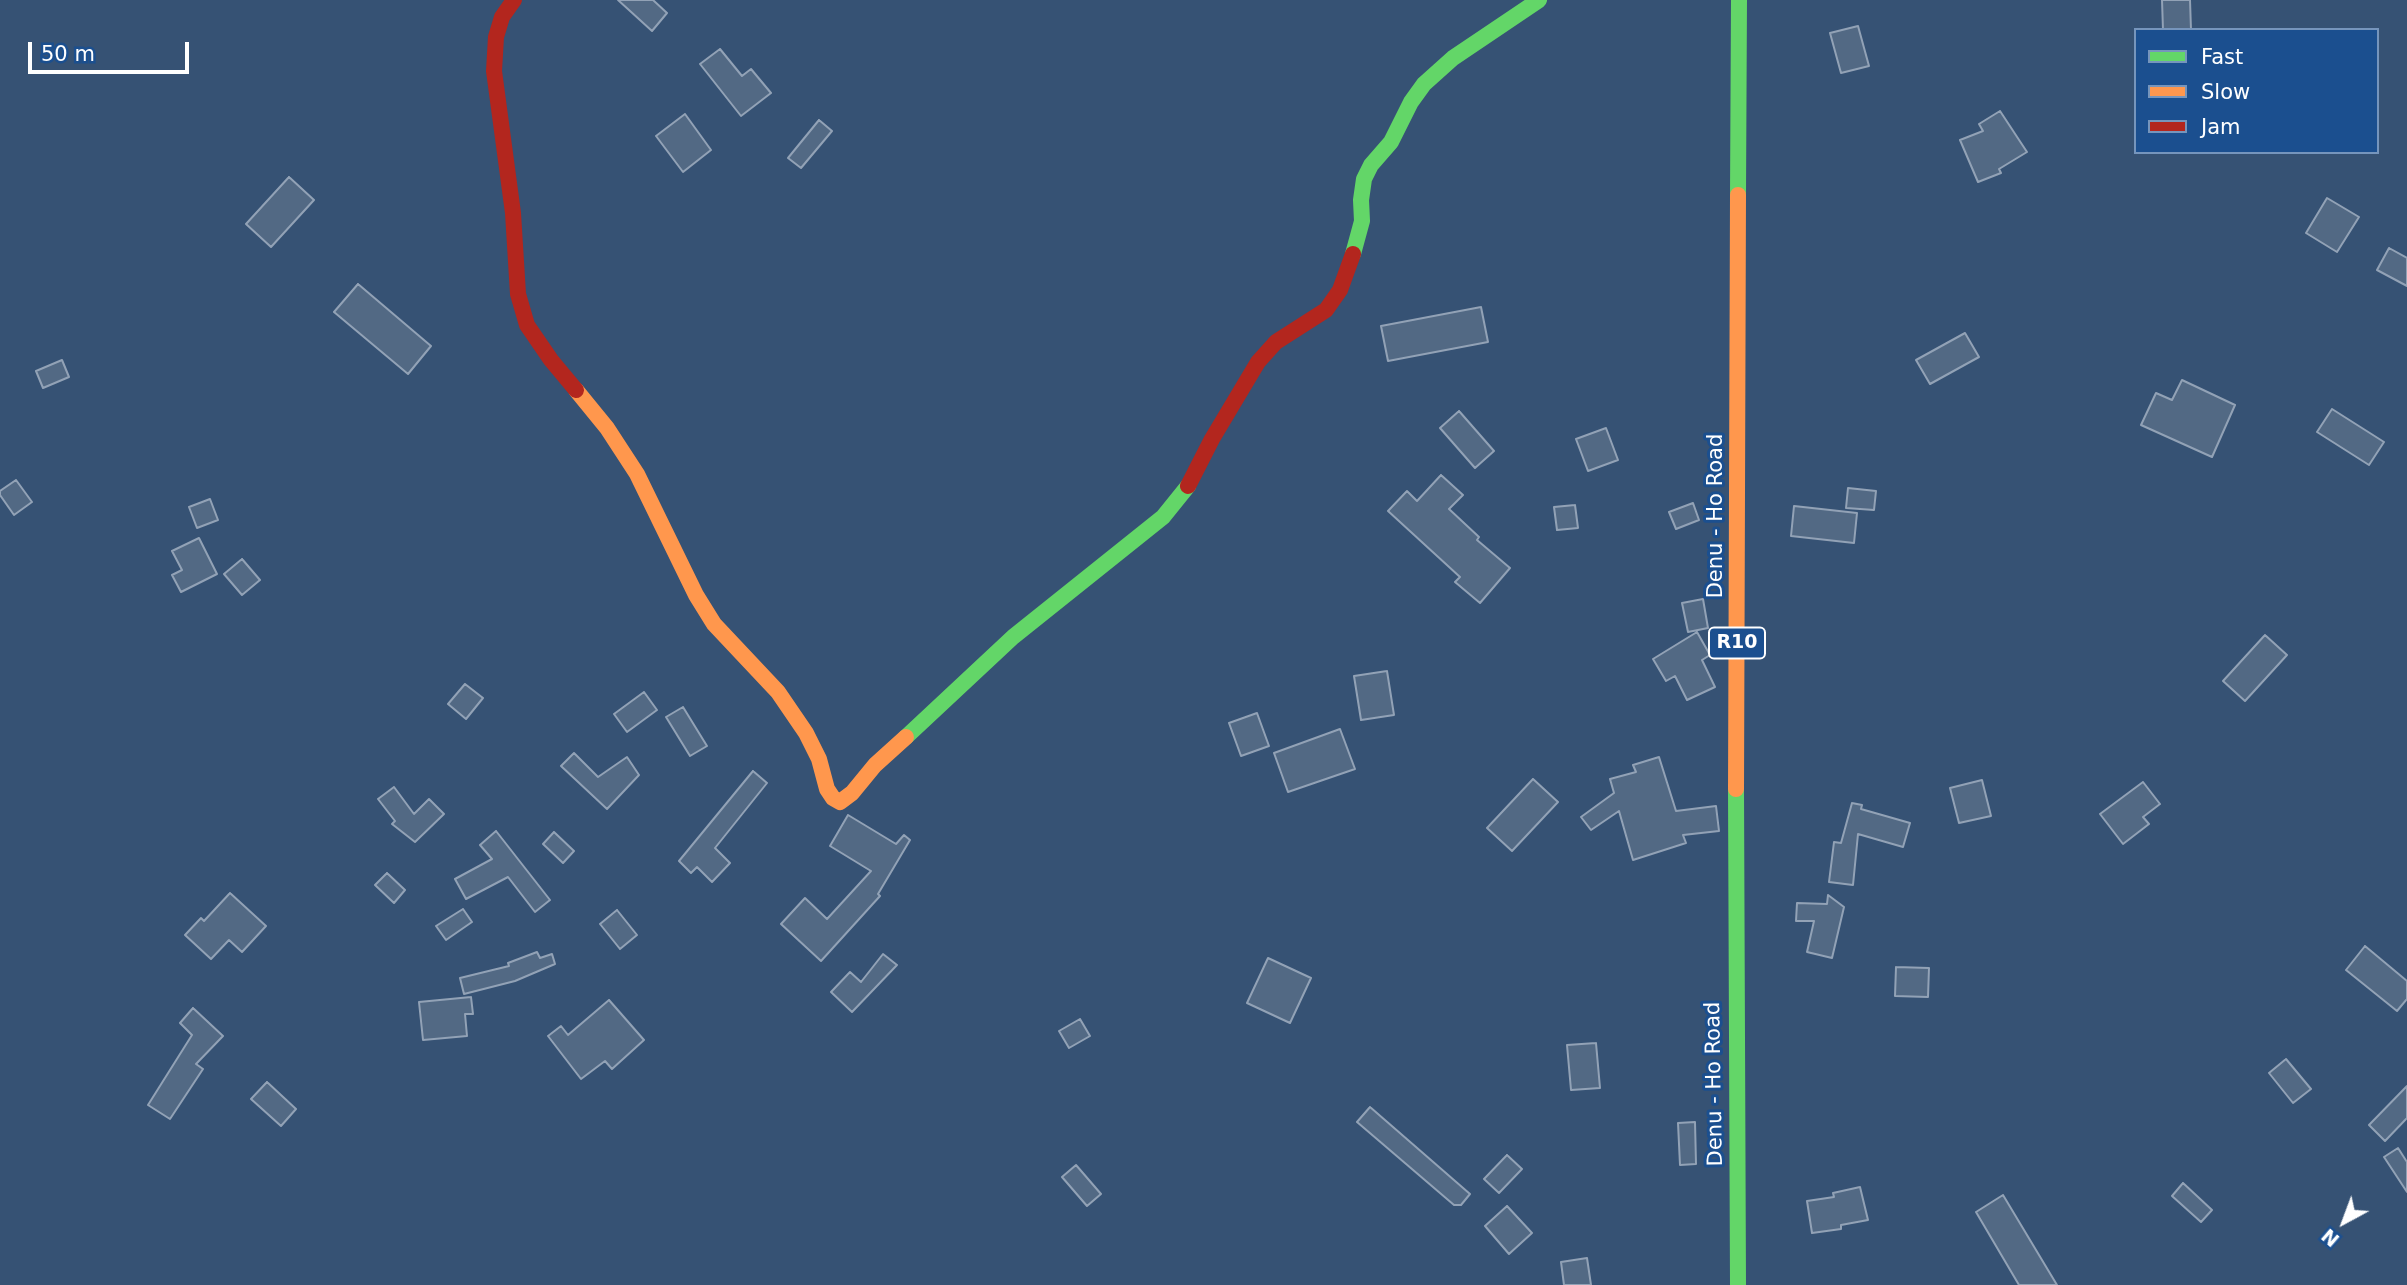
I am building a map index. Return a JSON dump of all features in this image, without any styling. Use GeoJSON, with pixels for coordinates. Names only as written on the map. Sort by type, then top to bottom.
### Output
{"type":"FeatureCollection","features":[{"type":"Feature","properties":{"kind":"street"},"geometry":{"type":"LineString","coordinates":[[514,0],[502,17],[496,37],[494,71],[513,214],[518,294],[527,325],[551,360],[607,428],[637,474],[696,595],[714,624],[778,692],[806,733],[820,759],[827,789],[833,799],[839,802],[852,793],[875,765],[1013,637],[1163,517],[1189,484],[1212,439],[1258,362],[1276,342],[1326,310],[1340,290],[1362,221],[1364,179],[1371,165],[1391,142],[1411,102],[1424,84],[1453,58],[1539,0]]}},
{"type":"Feature","properties":{"kind":"street","name":"Denu - Ho Road"},"geometry":{"type":"LineString","coordinates":[[1738,1285],[1735,965],[1740,0]]}},
{"type":"Feature","properties":{"kind":"building"},"geometry":{"type":"Polygon","coordinates":[[[618,0],[653,0],[667,13],[652,31],[618,0]]]}},
{"type":"Feature","properties":{"kind":"building"},"geometry":{"type":"Polygon","coordinates":[[[2162,0],[2190,0],[2191,28],[2163,28],[2162,0]]]}},
{"type":"Feature","properties":{"kind":"building"},"geometry":{"type":"Polygon","coordinates":[[[1858,26],[1869,66],[1841,73],[1830,33],[1858,26]]]}},
{"type":"Feature","properties":{"kind":"building"},"geometry":{"type":"Polygon","coordinates":[[[720,49],[742,76],[751,69],[771,93],[741,116],[700,64],[720,49]]]}},
{"type":"Feature","properties":{"kind":"building"},"geometry":{"type":"Polygon","coordinates":[[[2000,111],[2027,152],[1999,169],[2001,173],[1978,182],[1960,140],[1983,131],[1979,124],[2000,111]]]}},
{"type":"Feature","properties":{"kind":"building"},"geometry":{"type":"Polygon","coordinates":[[[685,114],[711,150],[683,172],[656,136],[685,114]]]}},
{"type":"Feature","properties":{"kind":"building"},"geometry":{"type":"Polygon","coordinates":[[[819,120],[832,131],[801,168],[788,158],[819,120]]]}},
{"type":"Feature","properties":{"kind":"building"},"geometry":{"type":"Polygon","coordinates":[[[289,177],[314,200],[271,247],[246,224],[289,177]]]}},
{"type":"Feature","properties":{"kind":"building"},"geometry":{"type":"Polygon","coordinates":[[[2327,198],[2359,217],[2337,252],[2306,233],[2327,198]]]}},
{"type":"Feature","properties":{"kind":"building"},"geometry":{"type":"Polygon","coordinates":[[[2389,248],[2407,258],[2407,286],[2377,270],[2389,248]]]}},
{"type":"Feature","properties":{"kind":"building"},"geometry":{"type":"Polygon","coordinates":[[[358,284],[431,346],[408,374],[334,312],[358,284]]]}},
{"type":"Feature","properties":{"kind":"building"},"geometry":{"type":"Polygon","coordinates":[[[1481,307],[1488,342],[1388,361],[1381,326],[1481,307]]]}},
{"type":"Feature","properties":{"kind":"building"},"geometry":{"type":"Polygon","coordinates":[[[1965,333],[1979,357],[1930,384],[1916,360],[1965,333]]]}},
{"type":"Feature","properties":{"kind":"building"},"geometry":{"type":"Polygon","coordinates":[[[62,360],[69,377],[43,388],[36,371],[62,360]]]}},
{"type":"Feature","properties":{"kind":"building"},"geometry":{"type":"Polygon","coordinates":[[[2182,380],[2235,405],[2212,457],[2141,425],[2156,393],[2172,400],[2182,380]]]}},
{"type":"Feature","properties":{"kind":"building"},"geometry":{"type":"Polygon","coordinates":[[[2332,409],[2384,442],[2369,465],[2317,432],[2332,409]]]}},
{"type":"Feature","properties":{"kind":"building"},"geometry":{"type":"Polygon","coordinates":[[[1459,411],[1494,451],[1475,468],[1440,428],[1459,411]]]}},
{"type":"Feature","properties":{"kind":"building"},"geometry":{"type":"Polygon","coordinates":[[[1606,428],[1618,460],[1588,471],[1576,439],[1606,428]]]}},
{"type":"Feature","properties":{"kind":"building"},"geometry":{"type":"Polygon","coordinates":[[[1441,475],[1463,495],[1449,509],[1479,537],[1477,540],[1510,568],[1480,603],[1455,582],[1460,577],[1388,511],[1407,491],[1417,501],[1441,475]]]}},
{"type":"Feature","properties":{"kind":"building"},"geometry":{"type":"Polygon","coordinates":[[[16,480],[32,502],[14,515],[0,491],[16,480]]]}},
{"type":"Feature","properties":{"kind":"building"},"geometry":{"type":"Polygon","coordinates":[[[1848,488],[1876,491],[1874,510],[1846,508],[1848,488]]]}},
{"type":"Feature","properties":{"kind":"building"},"geometry":{"type":"Polygon","coordinates":[[[210,499],[218,520],[197,528],[189,507],[210,499]]]}},
{"type":"Feature","properties":{"kind":"building"},"geometry":{"type":"Polygon","coordinates":[[[1693,503],[1699,520],[1676,529],[1669,512],[1693,503]]]}},
{"type":"Feature","properties":{"kind":"building"},"geometry":{"type":"Polygon","coordinates":[[[1575,505],[1578,528],[1557,530],[1554,507],[1575,505]]]}},
{"type":"Feature","properties":{"kind":"building"},"geometry":{"type":"Polygon","coordinates":[[[1794,506],[1857,513],[1854,543],[1791,536],[1794,506]]]}},
{"type":"Feature","properties":{"kind":"building"},"geometry":{"type":"Polygon","coordinates":[[[199,538],[217,574],[181,592],[172,575],[182,570],[172,551],[199,538]]]}},
{"type":"Feature","properties":{"kind":"building"},"geometry":{"type":"Polygon","coordinates":[[[242,559],[260,580],[242,595],[224,574],[242,559]]]}},
{"type":"Feature","properties":{"kind":"building"},"geometry":{"type":"Polygon","coordinates":[[[1703,599],[1708,628],[1688,632],[1682,603],[1703,599]]]}},
{"type":"Feature","properties":{"kind":"building"},"geometry":{"type":"Polygon","coordinates":[[[1697,632],[1710,655],[1702,660],[1715,687],[1687,700],[1675,676],[1666,681],[1653,659],[1697,632]]]}},
{"type":"Feature","properties":{"kind":"building"},"geometry":{"type":"Polygon","coordinates":[[[2265,635],[2287,655],[2245,701],[2223,681],[2265,635]]]}},
{"type":"Feature","properties":{"kind":"building"},"geometry":{"type":"Polygon","coordinates":[[[1387,671],[1394,715],[1361,720],[1354,676],[1387,671]]]}},
{"type":"Feature","properties":{"kind":"building"},"geometry":{"type":"Polygon","coordinates":[[[465,684],[483,698],[466,719],[448,704],[465,684]]]}},
{"type":"Feature","properties":{"kind":"building"},"geometry":{"type":"Polygon","coordinates":[[[644,692],[657,710],[627,732],[614,714],[644,692]]]}},
{"type":"Feature","properties":{"kind":"building"},"geometry":{"type":"Polygon","coordinates":[[[683,707],[707,746],[690,756],[666,717],[683,707]]]}},
{"type":"Feature","properties":{"kind":"building"},"geometry":{"type":"Polygon","coordinates":[[[1257,713],[1269,746],[1241,756],[1229,723],[1257,713]]]}},
{"type":"Feature","properties":{"kind":"building"},"geometry":{"type":"Polygon","coordinates":[[[1340,729],[1355,769],[1288,792],[1274,753],[1340,729]]]}},
{"type":"Feature","properties":{"kind":"building"},"geometry":{"type":"Polygon","coordinates":[[[574,753],[598,777],[627,757],[639,775],[607,809],[561,766],[574,753]]]}},
{"type":"Feature","properties":{"kind":"building"},"geometry":{"type":"Polygon","coordinates":[[[1659,757],[1676,811],[1716,806],[1719,831],[1683,835],[1686,843],[1633,860],[1619,811],[1591,830],[1581,817],[1614,793],[1610,779],[1636,772],[1633,765],[1659,757]]]}},
{"type":"Feature","properties":{"kind":"building"},"geometry":{"type":"Polygon","coordinates":[[[753,771],[767,783],[715,848],[730,863],[712,882],[697,867],[691,873],[679,861],[753,771]]]}},
{"type":"Feature","properties":{"kind":"building"},"geometry":{"type":"Polygon","coordinates":[[[1533,779],[1558,802],[1512,851],[1487,828],[1533,779]]]}},
{"type":"Feature","properties":{"kind":"building"},"geometry":{"type":"Polygon","coordinates":[[[1982,780],[1991,816],[1959,823],[1950,788],[1982,780]]]}},
{"type":"Feature","properties":{"kind":"building"},"geometry":{"type":"Polygon","coordinates":[[[2143,782],[2160,804],[2143,817],[2149,824],[2123,844],[2100,814],[2143,782]]]}},
{"type":"Feature","properties":{"kind":"building"},"geometry":{"type":"Polygon","coordinates":[[[394,787],[414,814],[429,799],[444,814],[415,842],[392,824],[395,821],[378,799],[394,787]]]}},
{"type":"Feature","properties":{"kind":"building"},"geometry":{"type":"Polygon","coordinates":[[[1852,803],[1862,805],[1861,809],[1910,823],[1903,847],[1858,834],[1853,885],[1829,882],[1834,842],[1841,843],[1852,803]]]}},
{"type":"Feature","properties":{"kind":"building"},"geometry":{"type":"Polygon","coordinates":[[[848,815],[896,844],[904,835],[910,840],[878,894],[880,896],[821,961],[781,924],[805,898],[827,919],[871,871],[830,846],[848,815]]]}},
{"type":"Feature","properties":{"kind":"building"},"geometry":{"type":"Polygon","coordinates":[[[496,831],[550,900],[535,912],[508,877],[466,899],[455,879],[492,859],[480,845],[496,831]]]}},
{"type":"Feature","properties":{"kind":"building"},"geometry":{"type":"Polygon","coordinates":[[[554,832],[574,851],[563,863],[543,844],[554,832]]]}},
{"type":"Feature","properties":{"kind":"building"},"geometry":{"type":"Polygon","coordinates":[[[387,873],[405,890],[394,903],[375,885],[387,873]]]}},
{"type":"Feature","properties":{"kind":"building"},"geometry":{"type":"Polygon","coordinates":[[[230,893],[266,926],[242,952],[229,940],[211,959],[185,935],[201,918],[204,921],[230,893]]]}},
{"type":"Feature","properties":{"kind":"building"},"geometry":{"type":"Polygon","coordinates":[[[1828,895],[1844,907],[1832,958],[1807,952],[1814,921],[1796,921],[1797,903],[1827,904],[1828,895]]]}},
{"type":"Feature","properties":{"kind":"building"},"geometry":{"type":"Polygon","coordinates":[[[463,909],[472,922],[446,940],[436,926],[463,909]]]}},
{"type":"Feature","properties":{"kind":"building"},"geometry":{"type":"Polygon","coordinates":[[[617,910],[637,935],[620,949],[600,924],[617,910]]]}},
{"type":"Feature","properties":{"kind":"building"},"geometry":{"type":"Polygon","coordinates":[[[2365,946],[2407,981],[2407,999],[2397,1011],[2346,970],[2365,946]]]}},
{"type":"Feature","properties":{"kind":"building"},"geometry":{"type":"Polygon","coordinates":[[[537,952],[540,958],[552,954],[555,964],[515,981],[464,994],[460,978],[509,966],[508,963],[537,952]]]}},
{"type":"Feature","properties":{"kind":"building"},"geometry":{"type":"Polygon","coordinates":[[[883,954],[897,965],[852,1012],[831,992],[850,972],[861,982],[883,954]]]}},
{"type":"Feature","properties":{"kind":"building"},"geometry":{"type":"Polygon","coordinates":[[[1268,958],[1311,978],[1290,1023],[1247,1003],[1268,958]]]}},
{"type":"Feature","properties":{"kind":"building"},"geometry":{"type":"Polygon","coordinates":[[[1896,967],[1929,968],[1928,997],[1895,996],[1896,967]]]}},
{"type":"Feature","properties":{"kind":"building"},"geometry":{"type":"Polygon","coordinates":[[[471,997],[473,1014],[465,1014],[467,1036],[423,1040],[419,1002],[471,997]]]}},
{"type":"Feature","properties":{"kind":"building"},"geometry":{"type":"Polygon","coordinates":[[[609,1000],[644,1040],[612,1069],[605,1061],[581,1079],[548,1036],[561,1026],[568,1035],[609,1000]]]}},
{"type":"Feature","properties":{"kind":"building"},"geometry":{"type":"Polygon","coordinates":[[[193,1008],[223,1036],[196,1064],[203,1069],[170,1119],[148,1105],[192,1035],[180,1023],[193,1008]]]}},
{"type":"Feature","properties":{"kind":"building"},"geometry":{"type":"Polygon","coordinates":[[[1080,1019],[1090,1036],[1069,1048],[1059,1031],[1080,1019]]]}},
{"type":"Feature","properties":{"kind":"building"},"geometry":{"type":"Polygon","coordinates":[[[1596,1043],[1600,1088],[1571,1090],[1567,1045],[1596,1043]]]}},
{"type":"Feature","properties":{"kind":"building"},"geometry":{"type":"Polygon","coordinates":[[[2286,1059],[2311,1089],[2293,1103],[2269,1073],[2286,1059]]]}},
{"type":"Feature","properties":{"kind":"building"},"geometry":{"type":"Polygon","coordinates":[[[267,1082],[296,1109],[281,1126],[251,1099],[267,1082]]]}},
{"type":"Feature","properties":{"kind":"building"},"geometry":{"type":"Polygon","coordinates":[[[2407,1086],[2407,1118],[2385,1141],[2369,1125],[2407,1086]]]}},
{"type":"Feature","properties":{"kind":"building"},"geometry":{"type":"Polygon","coordinates":[[[1370,1107],[1470,1194],[1461,1205],[1454,1205],[1357,1122],[1370,1107]]]}},
{"type":"Feature","properties":{"kind":"building"},"geometry":{"type":"Polygon","coordinates":[[[1695,1122],[1696,1164],[1680,1165],[1678,1123],[1695,1122]]]}},
{"type":"Feature","properties":{"kind":"building"},"geometry":{"type":"Polygon","coordinates":[[[2398,1148],[2407,1162],[2407,1192],[2384,1157],[2398,1148]]]}},
{"type":"Feature","properties":{"kind":"building"},"geometry":{"type":"Polygon","coordinates":[[[1507,1155],[1522,1169],[1499,1193],[1484,1179],[1507,1155]]]}},
{"type":"Feature","properties":{"kind":"building"},"geometry":{"type":"Polygon","coordinates":[[[1076,1165],[1101,1194],[1087,1206],[1062,1177],[1076,1165]]]}},
{"type":"Feature","properties":{"kind":"building"},"geometry":{"type":"Polygon","coordinates":[[[2183,1183],[2212,1210],[2201,1222],[2172,1196],[2183,1183]]]}},
{"type":"Feature","properties":{"kind":"building"},"geometry":{"type":"Polygon","coordinates":[[[1860,1187],[1868,1220],[1841,1225],[1841,1229],[1812,1233],[1807,1201],[1834,1197],[1833,1193],[1860,1187]]]}},
{"type":"Feature","properties":{"kind":"building"},"geometry":{"type":"Polygon","coordinates":[[[2003,1195],[2057,1285],[2019,1285],[1976,1212],[2003,1195]]]}},
{"type":"Feature","properties":{"kind":"building"},"geometry":{"type":"Polygon","coordinates":[[[1507,1206],[1532,1233],[1509,1254],[1485,1226],[1507,1206]]]}},
{"type":"Feature","properties":{"kind":"building"},"geometry":{"type":"Polygon","coordinates":[[[1587,1258],[1591,1285],[1564,1285],[1561,1262],[1587,1258]]]}},
{"type":"Feature","properties":{"kind":"traffic: fast"},"geometry":{"type":"LineString","coordinates":[[1353,254],[1362,221],[1364,179],[1371,165],[1391,142],[1411,102],[1424,84],[1453,58],[1539,0]]}},
{"type":"Feature","properties":{"kind":"traffic: fast"},"geometry":{"type":"LineString","coordinates":[[1738,195],[1739,0]]}},
{"type":"Feature","properties":{"kind":"traffic: fast"},"geometry":{"type":"LineString","coordinates":[[906,737],[1013,637],[1163,517],[1188,486]]}},
{"type":"Feature","properties":{"kind":"traffic: fast"},"geometry":{"type":"LineString","coordinates":[[1736,789],[1738,1285]]}},
{"type":"Feature","properties":{"kind":"traffic: slow"},"geometry":{"type":"LineString","coordinates":[[1736,789],[1738,195]]}},
{"type":"Feature","properties":{"kind":"traffic: slow"},"geometry":{"type":"LineString","coordinates":[[576,390],[607,428],[637,474],[696,595],[714,624],[778,692],[806,733],[833,798],[840,802],[852,793],[875,765],[906,737]]}},
{"type":"Feature","properties":{"kind":"traffic: jam"},"geometry":{"type":"LineString","coordinates":[[514,0],[502,17],[496,37],[494,71],[513,213],[518,294],[527,325],[576,390]]}},
{"type":"Feature","properties":{"kind":"traffic: jam"},"geometry":{"type":"LineString","coordinates":[[1188,486],[1212,439],[1258,362],[1276,342],[1326,310],[1340,290],[1353,254]]}}]}
